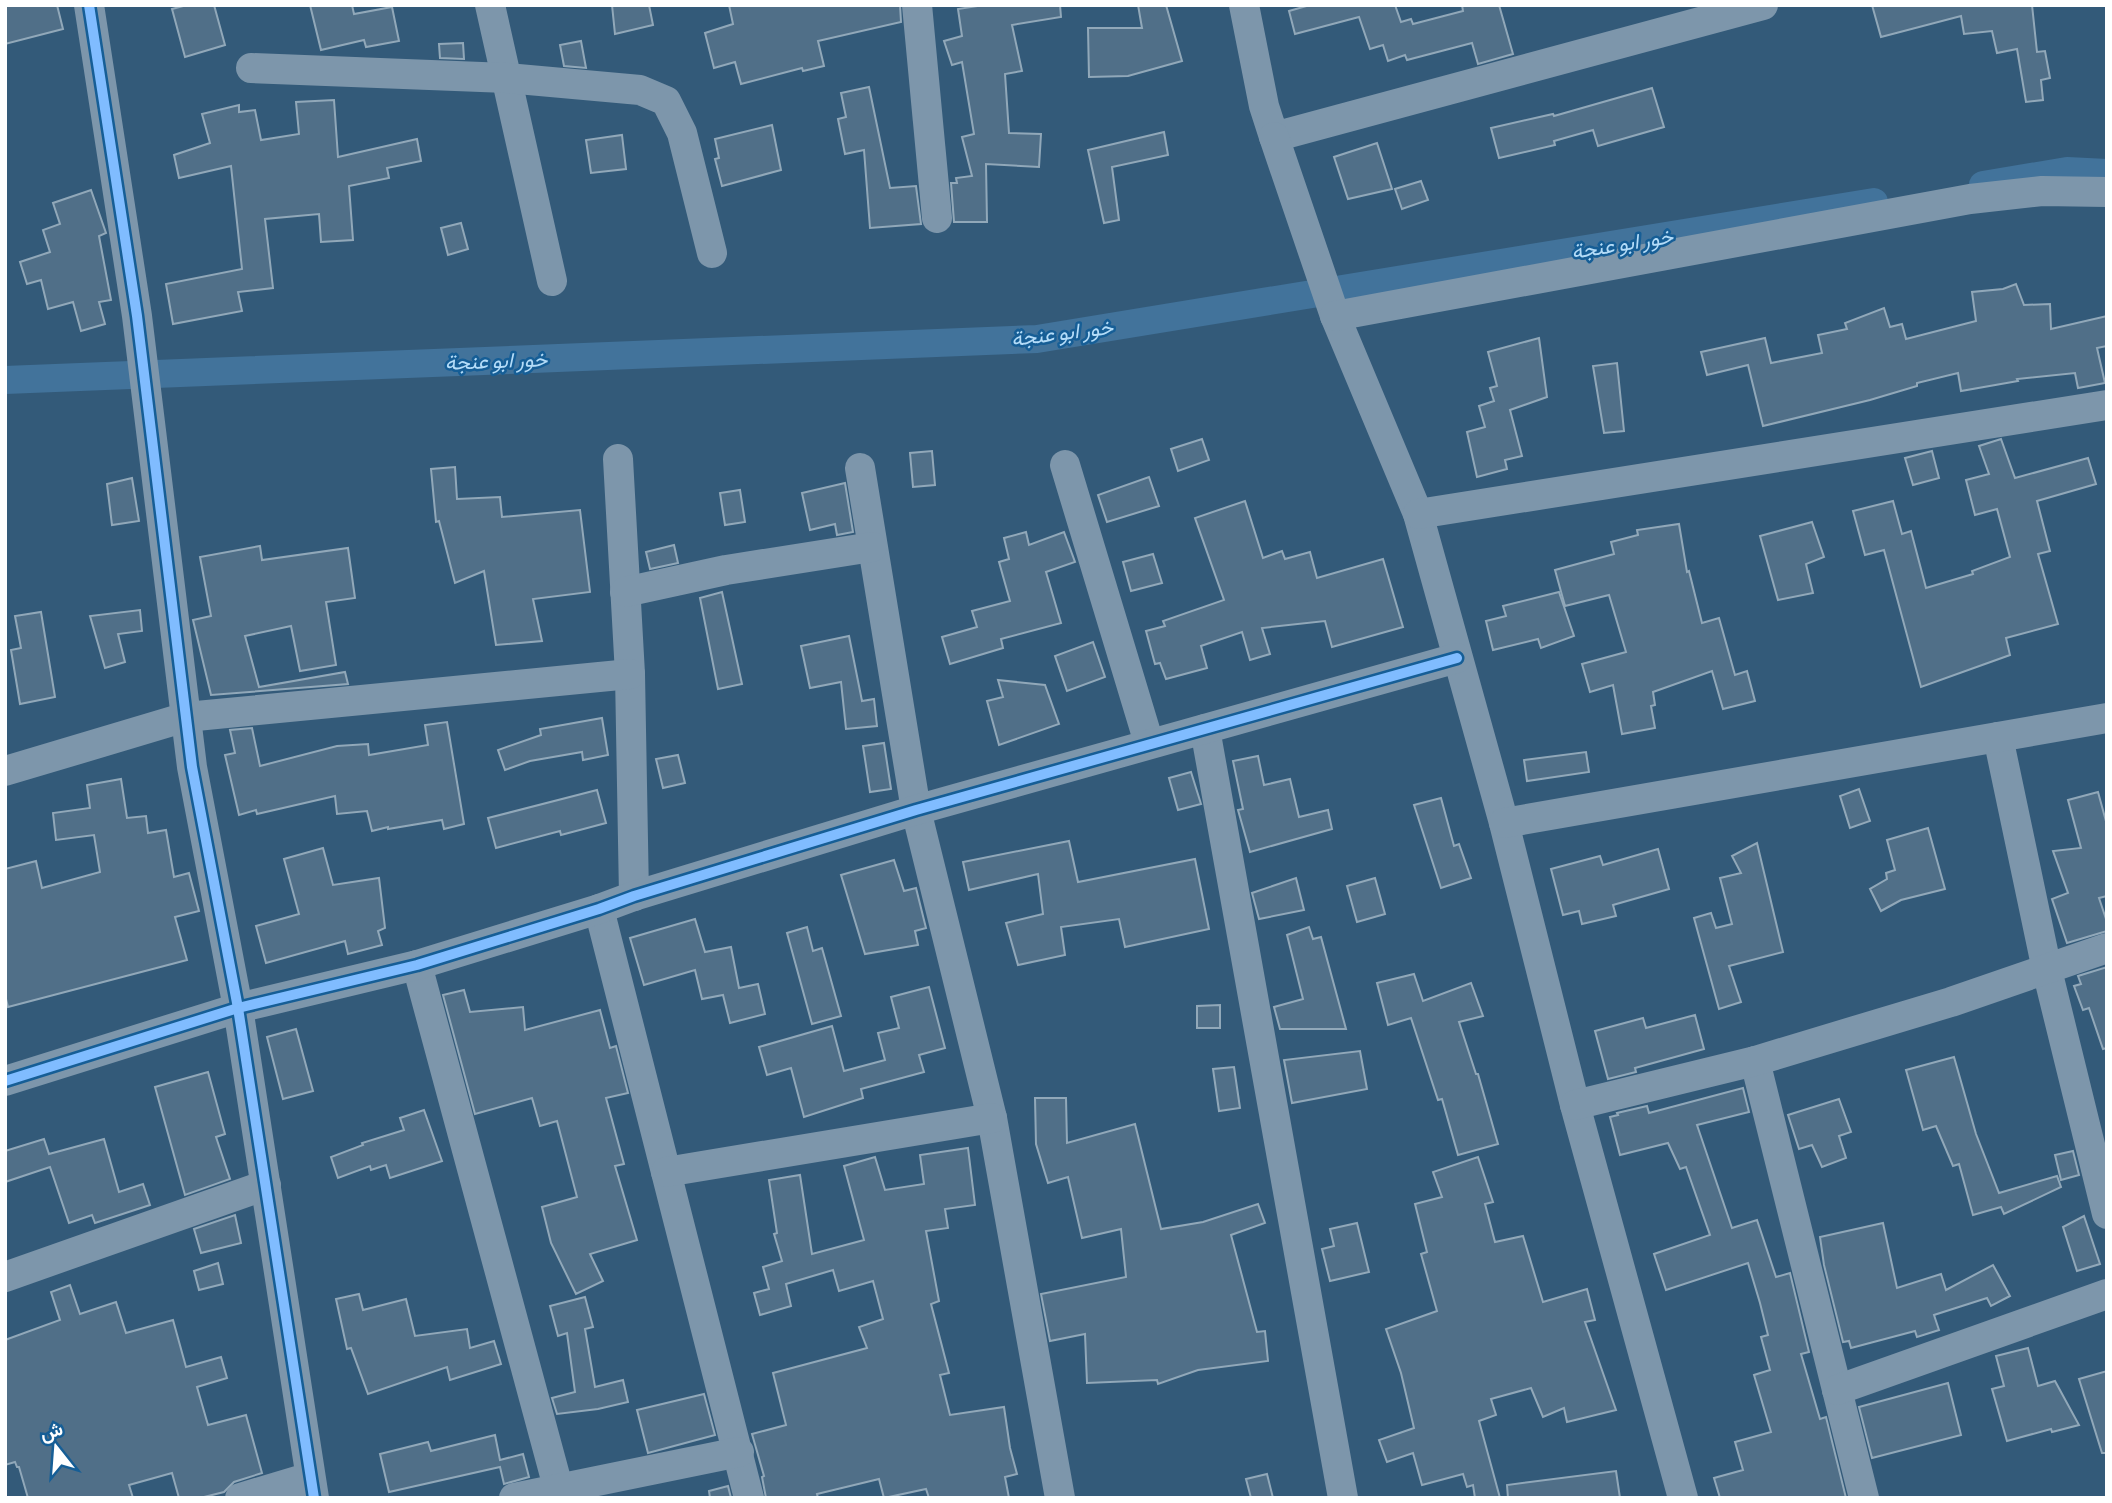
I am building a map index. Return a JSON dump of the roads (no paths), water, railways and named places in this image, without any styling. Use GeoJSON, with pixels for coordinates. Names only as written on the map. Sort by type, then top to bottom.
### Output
{"type":"FeatureCollection","features":[{"type":"Feature","properties":{"kind":"street"},"geometry":{"type":"LineString","coordinates":[[490,5],[552,281]]}},
{"type":"Feature","properties":{"kind":"street"},"geometry":{"type":"LineString","coordinates":[[917,5],[937,218]]}},
{"type":"Feature","properties":{"kind":"street"},"geometry":{"type":"LineString","coordinates":[[1244,5],[1264,106],[1335,316],[1418,514],[1504,823],[1575,1105],[1682,1498]]}},
{"type":"Feature","properties":{"kind":"street"},"geometry":{"type":"LineString","coordinates":[[1274,137],[1763,5]]}},
{"type":"Feature","properties":{"kind":"street"},"geometry":{"type":"LineString","coordinates":[[91,6],[137,316],[192,767],[238,1007],[312,1488],[240,1498]]}},
{"type":"Feature","properties":{"kind":"street"},"geometry":{"type":"LineString","coordinates":[[251,68],[507,78],[640,90],[666,101],[682,133],[712,253]]}},
{"type":"Feature","properties":{"kind":"street"},"geometry":{"type":"LineString","coordinates":[[1335,316],[1996,194],[2042,191],[2107,192]]}},
{"type":"Feature","properties":{"kind":"street"},"geometry":{"type":"LineString","coordinates":[[1418,514],[2107,405]]}},
{"type":"Feature","properties":{"kind":"street"},"geometry":{"type":"LineString","coordinates":[[618,459],[629,674],[634,896]]}},
{"type":"Feature","properties":{"kind":"street"},"geometry":{"type":"LineString","coordinates":[[1065,465],[1149,743]]}},
{"type":"Feature","properties":{"kind":"street"},"geometry":{"type":"LineString","coordinates":[[860,468],[915,810],[992,1118],[1060,1498]]}},
{"type":"Feature","properties":{"kind":"street"},"geometry":{"type":"LineString","coordinates":[[625,592],[726,570],[872,547]]}},
{"type":"Feature","properties":{"kind":"street"},"geometry":{"type":"LineString","coordinates":[[5,1080],[238,1007],[417,965],[915,810],[1457,658]]}},
{"type":"Feature","properties":{"kind":"street"},"geometry":{"type":"LineString","coordinates":[[5,771],[186,717],[629,674]]}},
{"type":"Feature","properties":{"kind":"street"},"geometry":{"type":"LineString","coordinates":[[1504,823],[2107,718]]}},
{"type":"Feature","properties":{"kind":"street"},"geometry":{"type":"LineString","coordinates":[[1205,729],[1343,1498]]}},
{"type":"Feature","properties":{"kind":"street"},"geometry":{"type":"LineString","coordinates":[[1998,737],[2047,970],[2107,1214]]}},
{"type":"Feature","properties":{"kind":"street"},"geometry":{"type":"LineString","coordinates":[[599,909],[750,1498]]}},
{"type":"Feature","properties":{"kind":"street"},"geometry":{"type":"LineString","coordinates":[[1575,1105],[1755,1061],[1951,1002],[2107,948]]}},
{"type":"Feature","properties":{"kind":"street"},"geometry":{"type":"LineString","coordinates":[[417,965],[559,1493]]}},
{"type":"Feature","properties":{"kind":"street"},"geometry":{"type":"LineString","coordinates":[[1755,1061],[1864,1498]]}},
{"type":"Feature","properties":{"kind":"street"},"geometry":{"type":"LineString","coordinates":[[666,1172],[992,1118]]}},
{"type":"Feature","properties":{"kind":"street"},"geometry":{"type":"LineString","coordinates":[[5,1278],[266,1185]]}},
{"type":"Feature","properties":{"kind":"street"},"geometry":{"type":"LineString","coordinates":[[1837,1390],[2107,1294]]}},
{"type":"Feature","properties":{"kind":"street"},"geometry":{"type":"LineString","coordinates":[[514,1498],[559,1493],[739,1452]]}},
{"type":"Feature","properties":{"kind":"waterway","name":"خور ابو عنجة"},"geometry":{"type":"LineString","coordinates":[[1983,185],[2067,171],[2107,173]]}},
{"type":"Feature","properties":{"kind":"waterway","name":"خور ابو عنجة"},"geometry":{"type":"LineString","coordinates":[[5,380],[1037,339],[1874,202]]}}]}
